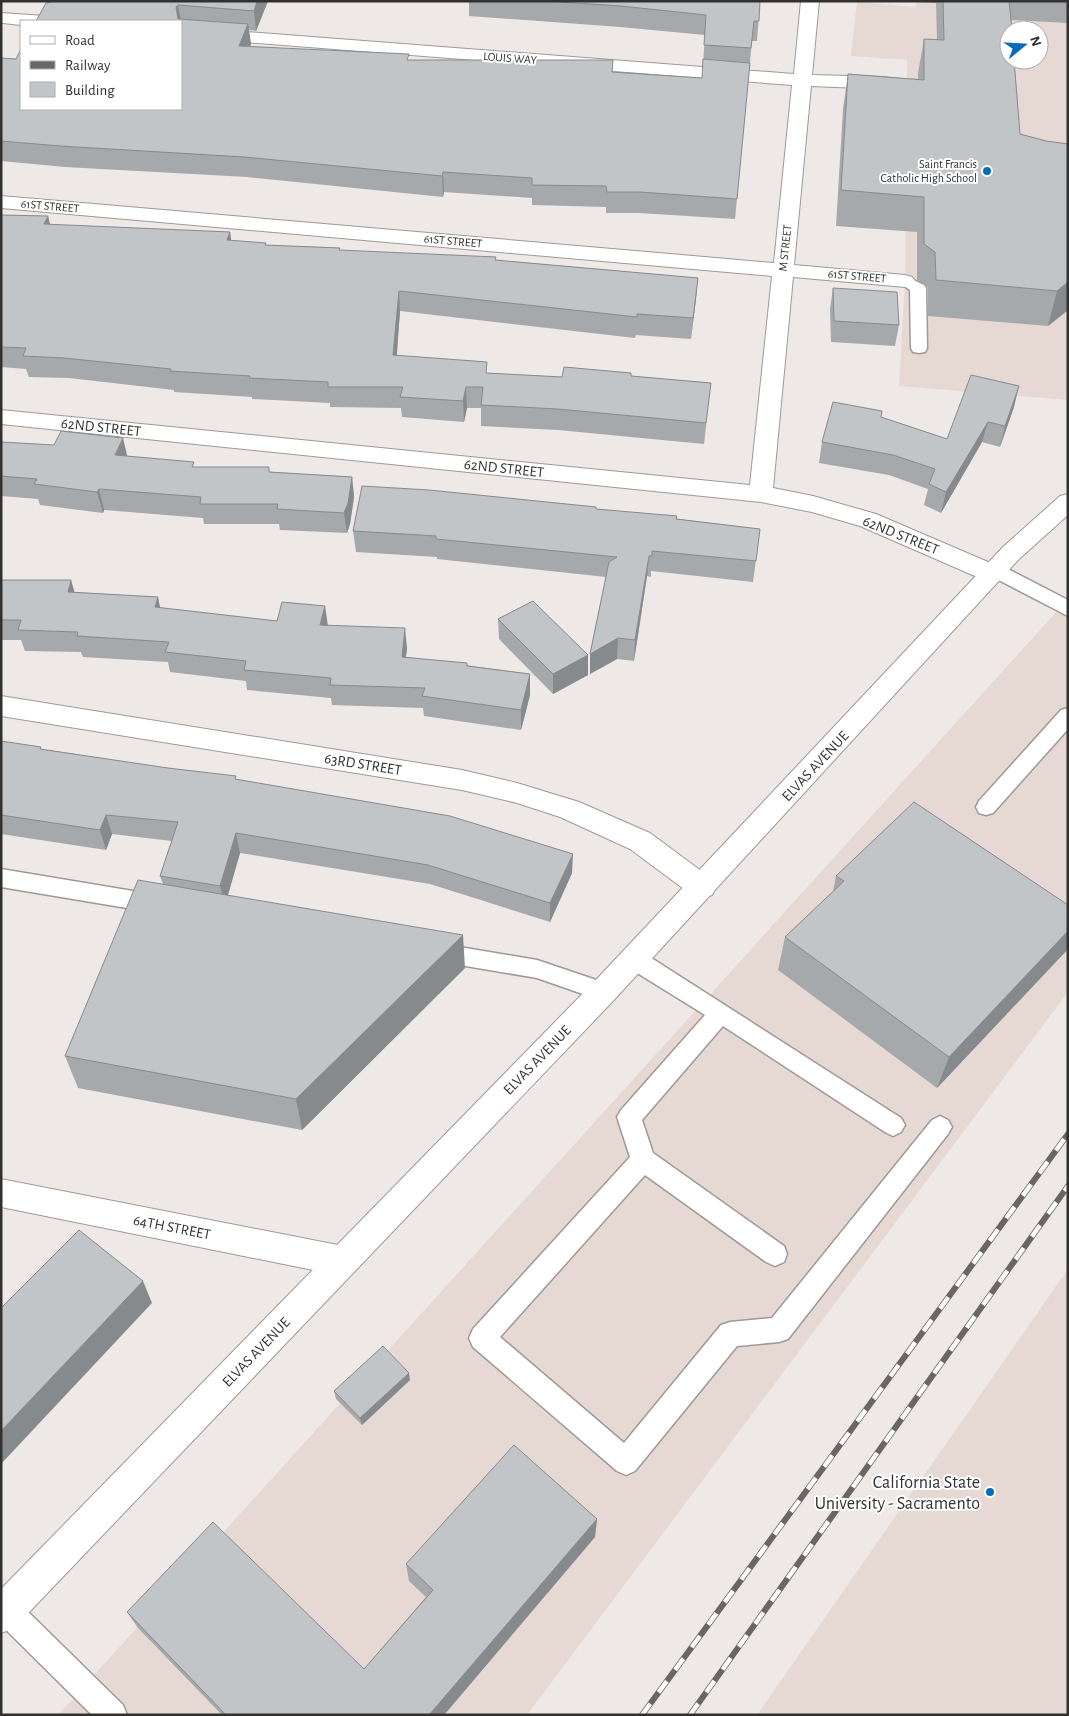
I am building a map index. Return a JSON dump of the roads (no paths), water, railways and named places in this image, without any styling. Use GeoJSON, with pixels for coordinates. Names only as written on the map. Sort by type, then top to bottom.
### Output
{"type":"FeatureCollection","features":[{"type":"Feature","properties":{"kind":"street"},"geometry":{"type":"LineString","coordinates":[[12,1],[2,19],[24,20]]}},
{"type":"Feature","properties":{"kind":"street","name":"M STREET"},"geometry":{"type":"LineString","coordinates":[[761,494],[810,1]]}},
{"type":"Feature","properties":{"kind":"street","name":"LOUIS WAY"},"geometry":{"type":"LineString","coordinates":[[182,32],[802,80],[899,84]]}},
{"type":"Feature","properties":{"kind":"street","name":"61ST STREET"},"geometry":{"type":"LineString","coordinates":[[1,202],[905,281]]}},
{"type":"Feature","properties":{"kind":"street","name":"62ND STREET"},"geometry":{"type":"LineString","coordinates":[[1,417],[761,494],[813,504],[868,520],[995,572]]}},
{"type":"Feature","properties":{"kind":"street","name":"ELVAS AVENUE"},"geometry":{"type":"LineString","coordinates":[[3,1611],[343,1262],[702,888],[995,572],[1010,553],[1068,502]]}},
{"type":"Feature","properties":{"kind":"street","name":"63RD STREET"},"geometry":{"type":"LineString","coordinates":[[1,706],[462,780],[517,793],[569,810],[640,841],[702,888]]}},
{"type":"Feature","properties":{"kind":"street","name":"64TH STREET"},"geometry":{"type":"LineString","coordinates":[[1,1193],[343,1262]]}},
{"type":"Feature","properties":{"kind":"lane"},"geometry":{"type":"LineString","coordinates":[[905,281],[918,288],[919,348]]}},
{"type":"Feature","properties":{"kind":"lane"},"geometry":{"type":"LineString","coordinates":[[995,572],[1068,610]]}},
{"type":"Feature","properties":{"kind":"lane"},"geometry":{"type":"LineString","coordinates":[[986,807],[1068,714]]}},
{"type":"Feature","properties":{"kind":"lane"},"geometry":{"type":"LineString","coordinates":[[1,878],[177,908]]}},
{"type":"Feature","properties":{"kind":"lane"},"geometry":{"type":"LineString","coordinates":[[420,949],[537,969],[603,992]]}},
{"type":"Feature","properties":{"kind":"lane"},"geometry":{"type":"LineString","coordinates":[[634,959],[893,1125]]}},
{"type":"Feature","properties":{"kind":"lane"},"geometry":{"type":"LineString","coordinates":[[721,1013],[629,1117],[643,1160],[775,1254]]}},
{"type":"Feature","properties":{"kind":"lane"},"geometry":{"type":"LineString","coordinates":[[643,1160],[482,1338],[626,1462],[730,1334],[779,1330],[940,1127]]}},
{"type":"Feature","properties":{"kind":"lane"},"geometry":{"type":"LineString","coordinates":[[3,1611],[113,1715]]}},
{"type":"Feature","properties":{"kind":"railway"},"geometry":{"type":"LineString","coordinates":[[642,1715],[1068,1134]]}},
{"type":"Feature","properties":{"kind":"railway"},"geometry":{"type":"LineString","coordinates":[[690,1715],[1068,1186]]}},
{"type":"Feature","properties":{"kind":"place","name":"Saint Francis Catholic High School"},"geometry":{"type":"Point","coordinates":[987,171]}},
{"type":"Feature","properties":{"kind":"place","name":"California State University - Sacramento"},"geometry":{"type":"Point","coordinates":[990,1492]}}]}
